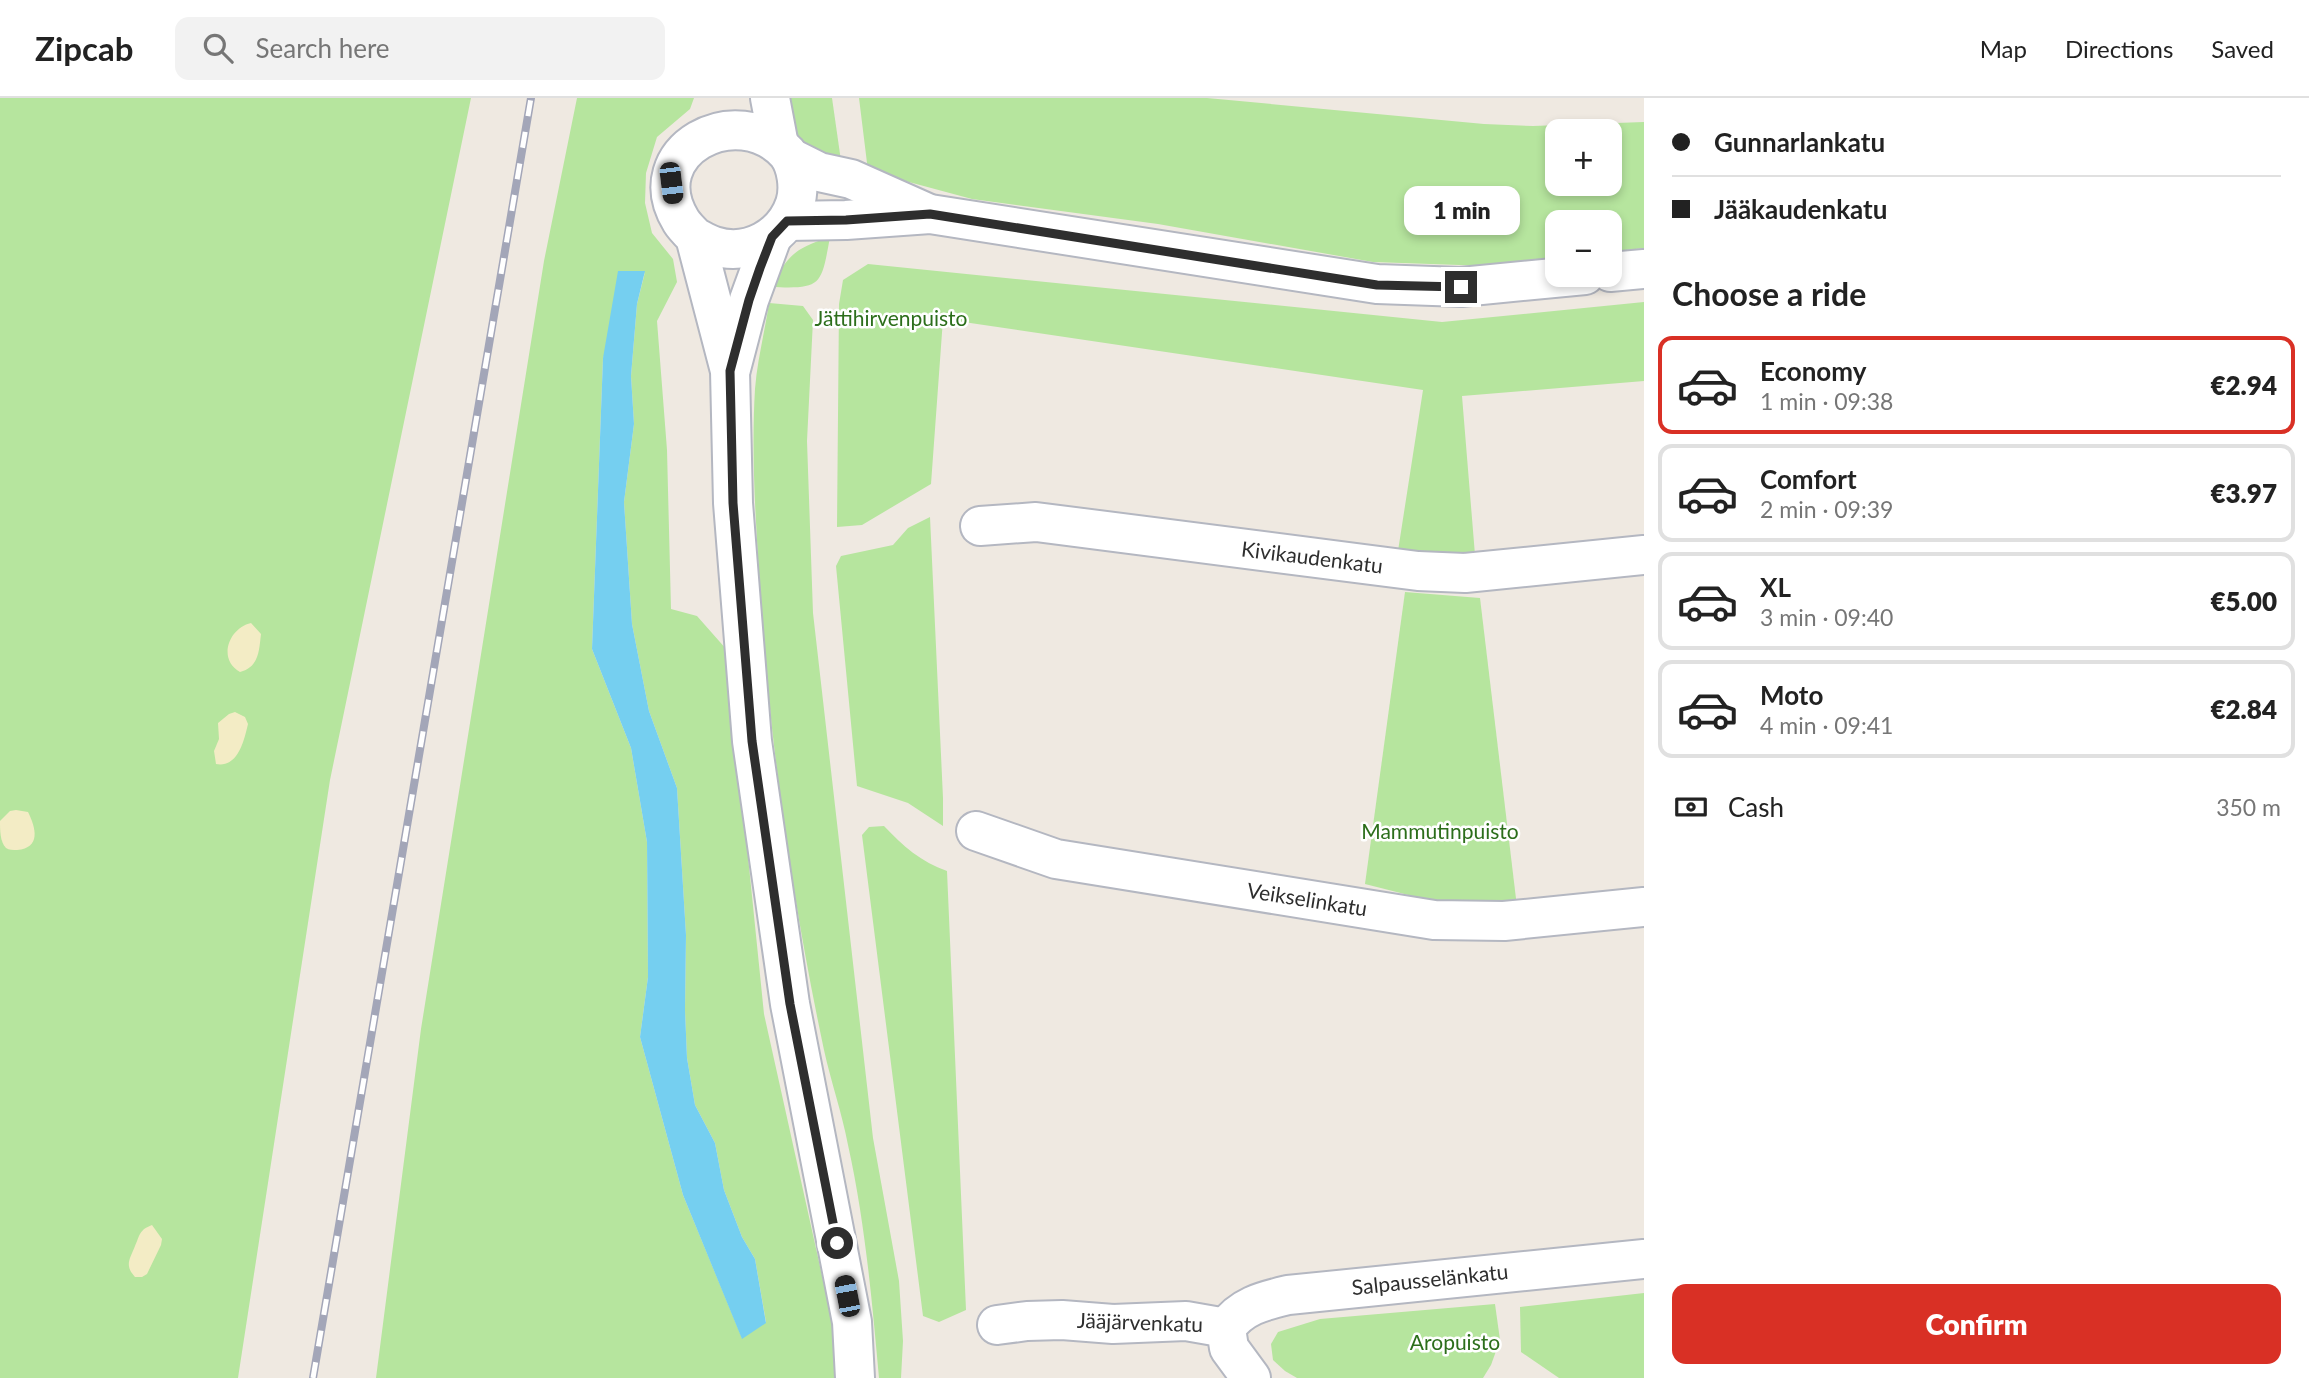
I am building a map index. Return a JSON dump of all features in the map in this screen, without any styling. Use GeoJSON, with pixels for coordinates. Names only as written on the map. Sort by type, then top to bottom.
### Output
{"type":"FeatureCollection","features":[{"type":"Feature","properties":{"kind":"street"},"geometry":{"type":"LineString","coordinates":[[700,133],[715,98]]}},
{"type":"Feature","properties":{"kind":"street"},"geometry":{"type":"LineString","coordinates":[[730,371],[749,300],[780,229],[796,201],[797,179],[770,98]]}},
{"type":"Feature","properties":{"kind":"street"},"geometry":{"type":"LineString","coordinates":[[930,214],[851,179],[819,172],[760,128],[739,123],[719,125],[700,133],[685,146],[675,163],[671,183],[673,204],[681,222],[695,237],[713,246],[732,250],[752,247],[780,229],[846,220],[930,214],[1377,285],[1461,287],[1545,279]]}},
{"type":"Feature","properties":{"kind":"street"},"geometry":{"type":"LineString","coordinates":[[695,237],[730,371],[733,503],[752,741],[790,1004],[852,1322],[855,1378]]}},
{"type":"Feature","properties":{"kind":"street"},"geometry":{"type":"LineString","coordinates":[[1622,271],[1644,269]]}},
{"type":"Feature","properties":{"kind":"street","name":"Kivikaudenkatu"},"geometry":{"type":"LineString","coordinates":[[980,526],[1036,522],[1418,571],[1465,573],[1644,555]]}},
{"type":"Feature","properties":{"kind":"street","name":"Veikselinkatu"},"geometry":{"type":"LineString","coordinates":[[976,831],[1056,859],[1434,920],[1504,921],[1644,907]]}},
{"type":"Feature","properties":{"kind":"street","name":"Salpausselänkatu"},"geometry":{"type":"LineString","coordinates":[[1226,1328],[1234,1316],[1257,1303],[1288,1295],[1644,1259]]}},
{"type":"Feature","properties":{"kind":"street","name":"Jääjärvenkatu"},"geometry":{"type":"LineString","coordinates":[[997,1325],[1062,1320],[1113,1324],[1186,1321],[1226,1328],[1229,1348],[1251,1378]]}},
{"type":"Feature","properties":{"kind":"green space"},"geometry":{"type":"Polygon","coordinates":[[[0,98],[471,98],[330,780],[238,1378],[0,1378],[0,98]]]}},
{"type":"Feature","properties":{"kind":"green space"},"geometry":{"type":"Polygon","coordinates":[[[577,98],[694,98],[690,109],[657,137],[646,173],[645,203],[652,233],[673,259],[677,282],[657,321],[667,450],[671,609],[697,616],[727,650],[764,1014],[835,1334],[836,1378],[376,1378],[421,1029],[544,261],[577,98]],[[645,272],[603,358],[592,649],[631,748],[647,842],[648,977],[640,1037],[683,1195],[742,1338],[766,1322],[755,1259],[742,1237],[724,1190],[715,1143],[695,1105],[687,1058],[686,935],[677,788],[649,711],[632,624],[624,502],[634,424],[631,376],[637,304],[645,272]]]}},
{"type":"Feature","properties":{"kind":"green space"},"geometry":{"type":"Polygon","coordinates":[[[784,98],[832,98],[841,161],[814,154],[795,134],[784,98]]]}},
{"type":"Feature","properties":{"kind":"green space"},"geometry":{"type":"Polygon","coordinates":[[[859,98],[1207,98],[1484,124],[1545,126],[1545,196],[1622,196],[1622,123],[1644,122],[1644,248],[1622,251],[1622,210],[1545,210],[1545,259],[1488,266],[1373,262],[1158,224],[972,199],[868,171],[859,98]]]}},
{"type":"Feature","properties":{"kind":"green space"},"geometry":{"type":"Polygon","coordinates":[[[830,237],[824,266],[816,281],[800,287],[771,287],[794,254],[808,245],[830,237]]]}},
{"type":"Feature","properties":{"kind":"green space","name":"Jättihirvenpuisto"},"geometry":{"type":"Polygon","coordinates":[[[868,264],[1442,322],[1644,302],[1644,381],[1462,396],[1475,555],[1398,551],[1423,390],[943,319],[931,484],[862,525],[837,527],[839,304],[843,280],[868,264]]]}},
{"type":"Feature","properties":{"kind":"green space"},"geometry":{"type":"Polygon","coordinates":[[[769,303],[803,306],[813,320],[807,441],[813,613],[873,1138],[899,1281],[903,1341],[901,1378],[879,1378],[859,1203],[846,1133],[812,993],[776,764],[764,649],[754,465],[755,389],[769,303]]]}},
{"type":"Feature","properties":{"kind":"green space"},"geometry":{"type":"Polygon","coordinates":[[[930,517],[943,826],[908,803],[857,786],[836,566],[841,556],[893,545],[908,528],[930,517]]]}},
{"type":"Feature","properties":{"kind":"green space","name":"Mammutinpuisto"},"geometry":{"type":"Polygon","coordinates":[[[1405,592],[1480,598],[1517,907],[1436,902],[1365,884],[1405,592]]]}},
{"type":"Feature","properties":{"kind":"green space"},"geometry":{"type":"Polygon","coordinates":[[[884,826],[913,853],[947,871],[966,1310],[939,1322],[923,1316],[862,835],[869,827],[884,826]]]}},
{"type":"Feature","properties":{"kind":"green space"},"geometry":{"type":"Polygon","coordinates":[[[1644,1293],[1644,1378],[1559,1378],[1521,1352],[1520,1307],[1644,1293]]]}},
{"type":"Feature","properties":{"kind":"green space","name":"Aropuisto"},"geometry":{"type":"Polygon","coordinates":[[[1495,1304],[1500,1340],[1483,1378],[1297,1378],[1273,1360],[1271,1344],[1278,1332],[1320,1319],[1495,1304]]]}},
{"type":"Feature","properties":{"kind":"sand"},"geometry":{"type":"Polygon","coordinates":[[[251,623],[261,634],[258,652],[251,666],[240,672],[229,660],[229,644],[237,631],[251,623]]]}},
{"type":"Feature","properties":{"kind":"sand"},"geometry":{"type":"Polygon","coordinates":[[[235,712],[245,717],[248,724],[242,745],[230,762],[216,764],[214,751],[219,739],[218,723],[235,712]]]}},
{"type":"Feature","properties":{"kind":"sand"},"geometry":{"type":"Polygon","coordinates":[[[10,811],[28,812],[34,836],[30,845],[11,850],[3,843],[0,821],[10,811]]]}},
{"type":"Feature","properties":{"kind":"sand"},"geometry":{"type":"Polygon","coordinates":[[[152,1225],[162,1239],[161,1245],[147,1274],[135,1277],[130,1269],[130,1258],[140,1233],[152,1225]]]}},
{"type":"Feature","properties":{"kind":"water"},"geometry":{"type":"Polygon","coordinates":[[[618,271],[645,271],[637,304],[631,376],[634,424],[624,502],[632,624],[649,711],[677,788],[686,935],[687,1058],[695,1105],[715,1143],[724,1190],[742,1237],[755,1259],[766,1323],[742,1339],[683,1195],[640,1037],[648,977],[647,842],[631,748],[592,649],[603,358],[618,271]]]}},
{"type":"Feature","properties":{"kind":"railway"},"geometry":{"type":"LineString","coordinates":[[313,1378],[531,98]]}},
{"type":"Feature","properties":{"kind":"route"},"geometry":{"type":"LineString","coordinates":[[837,1243],[790,1004],[752,741],[733,503],[730,371],[749,300],[772,237],[787,221],[818,222],[930,214],[1377,285],[1461,287]]}}]}
